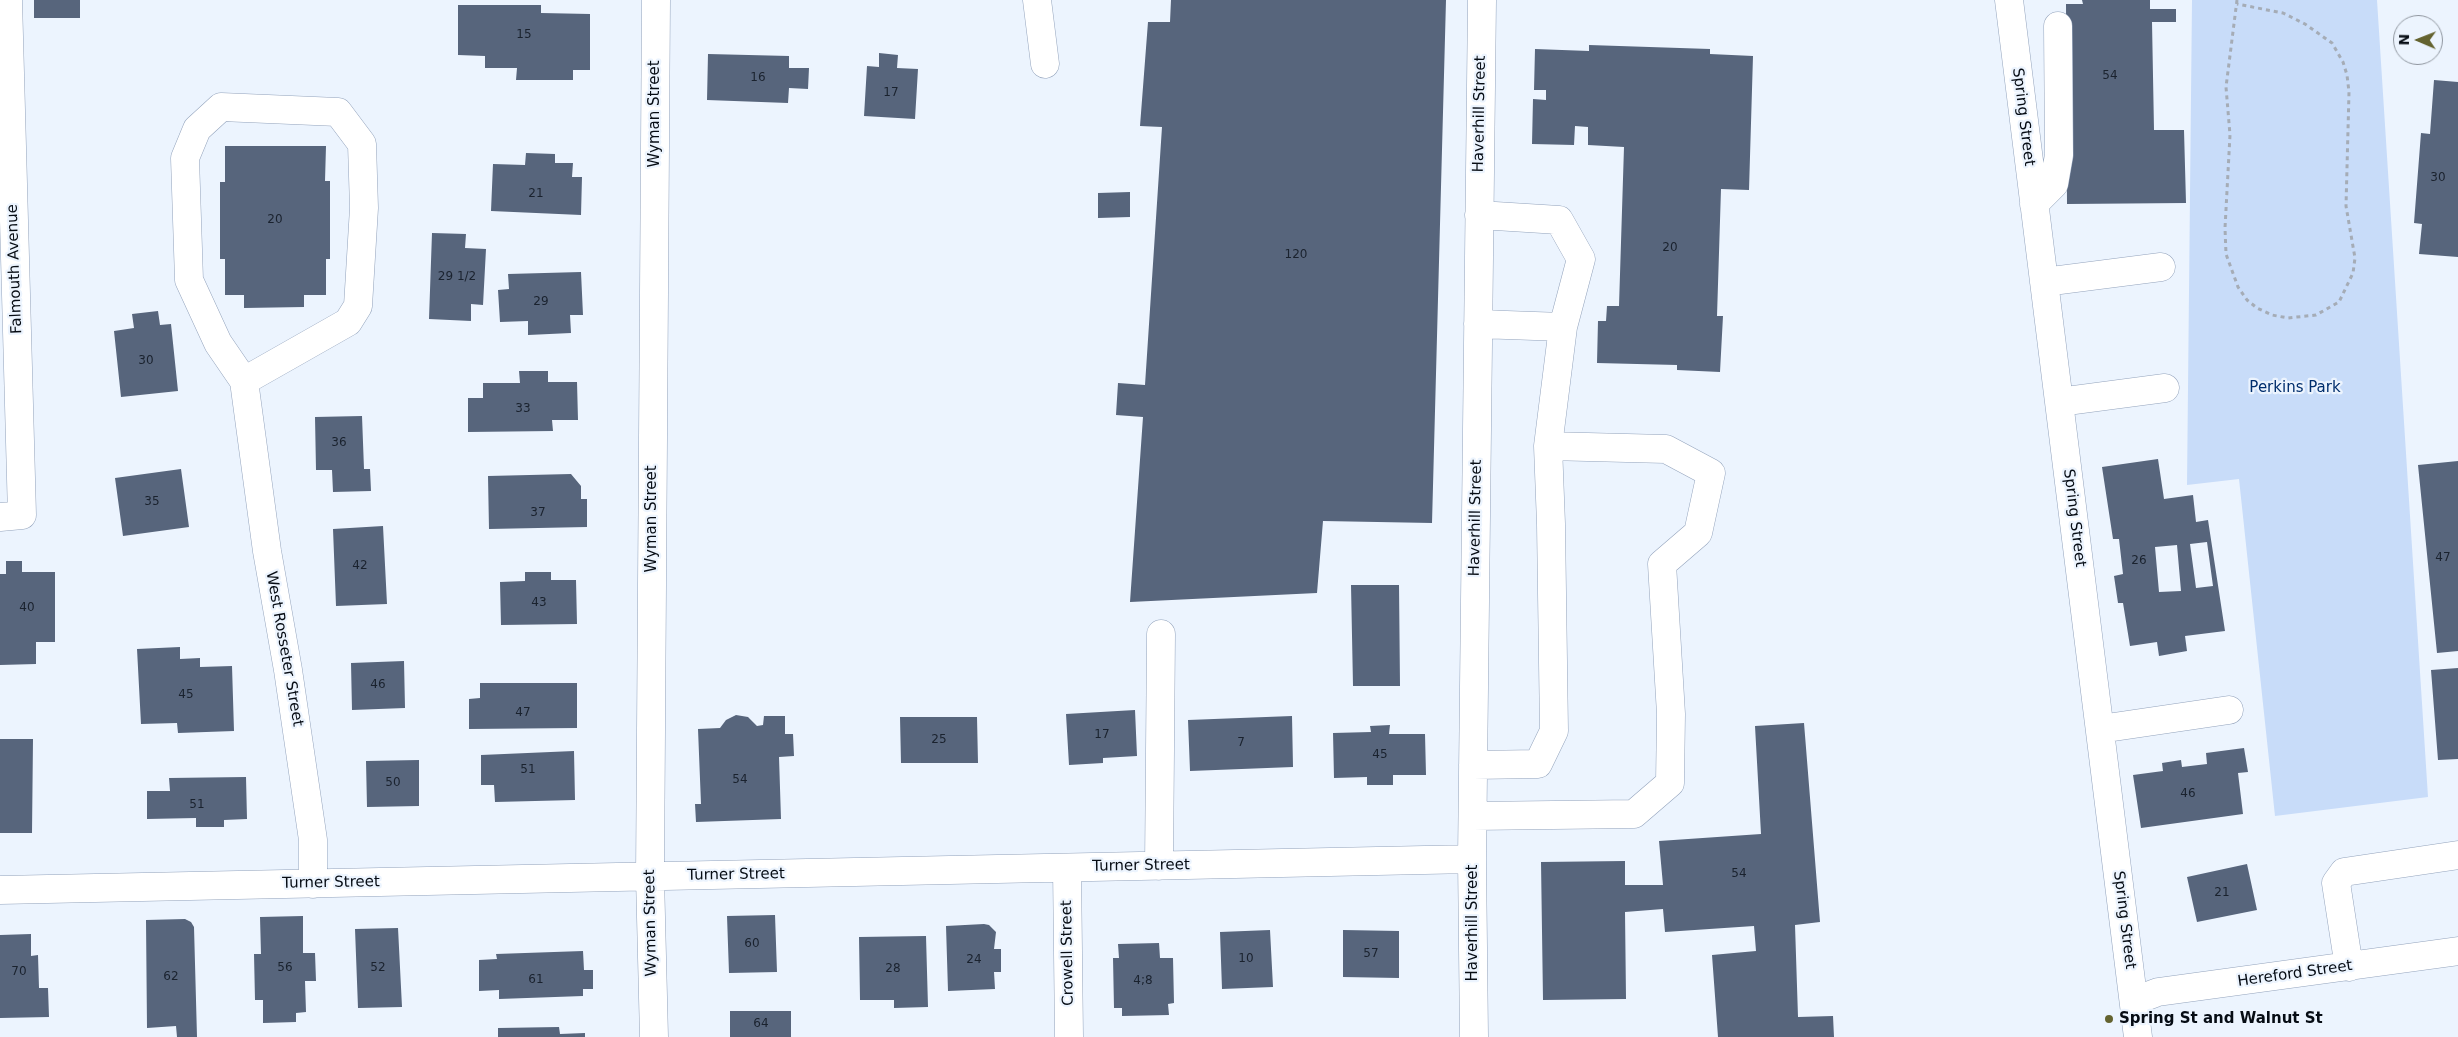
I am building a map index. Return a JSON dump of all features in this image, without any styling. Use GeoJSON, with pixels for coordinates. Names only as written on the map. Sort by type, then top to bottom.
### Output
{"type":"FeatureCollection","features":[{"type":"Feature","properties":{"kind":"street","name":"Falmouth Avenue"},"geometry":{"type":"LineString","coordinates":[[0,517],[22,515],[8,0]]}},
{"type":"Feature","properties":{"kind":"street","name":"Wyman Street"},"geometry":{"type":"LineString","coordinates":[[654,1037],[650,877],[656,0]]}},
{"type":"Feature","properties":{"kind":"street"},"geometry":{"type":"LineString","coordinates":[[1037,0],[1045,64]]}},
{"type":"Feature","properties":{"kind":"street","name":"Haverhill Street"},"geometry":{"type":"LineString","coordinates":[[1474,1037],[1472,859],[1482,0]]}},
{"type":"Feature","properties":{"kind":"street","name":"Spring Street"},"geometry":{"type":"LineString","coordinates":[[2009,0],[2138,1037]]}},
{"type":"Feature","properties":{"kind":"street"},"geometry":{"type":"LineString","coordinates":[[2034,204],[2054,184],[2059,155],[2058,26]]}},
{"type":"Feature","properties":{"kind":"street"},"geometry":{"type":"LineString","coordinates":[[222,107],[338,112],[362,144],[364,208],[358,306],[348,322],[244,381],[218,343],[189,280],[185,158],[198,129],[222,107]]}},
{"type":"Feature","properties":{"kind":"street"},"geometry":{"type":"LineString","coordinates":[[1474,765],[1538,764],[1554,730],[1552,524],[1548,446],[1563,327],[1581,259],[1559,220],[1480,215]]}},
{"type":"Feature","properties":{"kind":"street"},"geometry":{"type":"LineString","coordinates":[[2044,282],[2161,267]]}},
{"type":"Feature","properties":{"kind":"street"},"geometry":{"type":"LineString","coordinates":[[1478,324],[1563,327]]}},
{"type":"Feature","properties":{"kind":"street","name":"West Rosseter Street"},"geometry":{"type":"LineString","coordinates":[[244,381],[267,551],[288,670],[313,840],[313,884]]}},
{"type":"Feature","properties":{"kind":"street"},"geometry":{"type":"LineString","coordinates":[[2059,402],[2165,388]]}},
{"type":"Feature","properties":{"kind":"street"},"geometry":{"type":"LineString","coordinates":[[1473,816],[1634,814],[1670,783],[1671,714],[1662,564],[1698,533],[1712,473],[1666,449],[1548,446]]}},
{"type":"Feature","properties":{"kind":"street"},"geometry":{"type":"LineString","coordinates":[[1159,866],[1161,634]]}},
{"type":"Feature","properties":{"kind":"street"},"geometry":{"type":"LineString","coordinates":[[2100,729],[2229,710]]}},
{"type":"Feature","properties":{"kind":"street"},"geometry":{"type":"LineString","coordinates":[[2349,966],[2336,883],[2344,872],[2458,856]]}},
{"type":"Feature","properties":{"kind":"street","name":"Turner Street"},"geometry":{"type":"LineString","coordinates":[[0,890],[1472,859]]}},
{"type":"Feature","properties":{"kind":"street","name":"Crowell Street"},"geometry":{"type":"LineString","coordinates":[[1067,868],[1069,1037]]}},
{"type":"Feature","properties":{"kind":"street","name":"Hereford Street"},"geometry":{"type":"LineString","coordinates":[[2134,1001],[2158,992],[2458,952]]}},
{"type":"Feature","properties":{"kind":"path"},"geometry":{"type":"LineString","coordinates":[[2237,2],[2283,13],[2311,28],[2332,43],[2339,52],[2347,75],[2349,92],[2345,155],[2346,206],[2354,258],[2353,273],[2339,302],[2316,315],[2288,318],[2272,315],[2258,308],[2247,300],[2238,288],[2226,254],[2225,228],[2230,136],[2226,87],[2237,2]]}},
{"type":"Feature","properties":{"kind":"green space","name":"Perkins Park"},"geometry":{"type":"Polygon","coordinates":[[[2192,0],[2377,0],[2428,797],[2275,816],[2239,479],[2187,485],[2192,0]]]}},
{"type":"Feature","properties":{"kind":"building"},"geometry":{"type":"Polygon","coordinates":[[[34,0],[80,0],[80,18],[34,18],[34,0]]]}},
{"type":"Feature","properties":{"kind":"building"},"geometry":{"type":"Polygon","coordinates":[[[1171,0],[1446,0],[1432,523],[1323,521],[1317,593],[1130,602],[1143,417],[1116,415],[1118,383],[1145,385],[1162,127],[1140,126],[1148,22],[1170,22],[1171,0]]]}},
{"type":"Feature","properties":{"kind":"building"},"geometry":{"type":"Polygon","coordinates":[[[2082,0],[2150,0],[2150,9],[2176,9],[2176,22],[2152,22],[2154,130],[2184,130],[2186,203],[2067,204],[2066,4],[2083,4],[2082,0]]]}},
{"type":"Feature","properties":{"kind":"building"},"geometry":{"type":"Polygon","coordinates":[[[458,5],[541,5],[541,13],[590,14],[590,70],[573,70],[573,80],[516,80],[517,68],[485,68],[485,56],[458,55],[458,5]]]}},
{"type":"Feature","properties":{"kind":"building"},"geometry":{"type":"Polygon","coordinates":[[[1589,45],[1710,49],[1710,54],[1753,56],[1749,190],[1721,189],[1717,316],[1723,316],[1720,372],[1677,370],[1677,365],[1597,363],[1598,321],[1606,321],[1607,306],[1619,306],[1624,147],[1588,145],[1588,127],[1575,126],[1574,145],[1532,144],[1533,99],[1546,100],[1546,90],[1534,90],[1535,49],[1589,51],[1589,45]]]}},
{"type":"Feature","properties":{"kind":"building"},"geometry":{"type":"Polygon","coordinates":[[[879,53],[898,55],[897,68],[918,69],[915,119],[864,116],[867,66],[879,67],[879,53]]]}},
{"type":"Feature","properties":{"kind":"building"},"geometry":{"type":"Polygon","coordinates":[[[708,54],[789,56],[789,68],[809,68],[808,89],[789,88],[788,103],[707,100],[708,54]]]}},
{"type":"Feature","properties":{"kind":"building"},"geometry":{"type":"Polygon","coordinates":[[[2434,80],[2458,82],[2458,257],[2419,254],[2422,224],[2414,223],[2421,133],[2430,134],[2434,80]]]}},
{"type":"Feature","properties":{"kind":"building"},"geometry":{"type":"Polygon","coordinates":[[[225,146],[326,146],[325,181],[330,181],[330,259],[326,259],[326,295],[304,295],[304,307],[244,308],[244,295],[225,295],[225,259],[220,259],[220,182],[225,182],[225,146]]]}},
{"type":"Feature","properties":{"kind":"building"},"geometry":{"type":"Polygon","coordinates":[[[526,153],[555,154],[555,163],[573,163],[572,177],[582,177],[581,215],[491,211],[493,164],[525,165],[526,153]]]}},
{"type":"Feature","properties":{"kind":"building"},"geometry":{"type":"Polygon","coordinates":[[[1130,192],[1130,217],[1098,218],[1098,193],[1130,192]]]}},
{"type":"Feature","properties":{"kind":"building"},"geometry":{"type":"Polygon","coordinates":[[[432,233],[466,234],[465,248],[486,249],[483,305],[471,304],[471,321],[429,319],[432,233]]]}},
{"type":"Feature","properties":{"kind":"building"},"geometry":{"type":"Polygon","coordinates":[[[581,272],[583,315],[570,315],[571,333],[528,335],[528,321],[500,322],[498,290],[509,289],[508,274],[581,272]]]}},
{"type":"Feature","properties":{"kind":"building"},"geometry":{"type":"Polygon","coordinates":[[[158,311],[160,325],[171,324],[178,391],[121,397],[114,331],[134,328],[132,314],[158,311]]]}},
{"type":"Feature","properties":{"kind":"building"},"geometry":{"type":"Polygon","coordinates":[[[519,371],[548,371],[548,382],[577,382],[578,420],[552,420],[553,431],[468,432],[468,398],[483,398],[483,383],[520,383],[519,371]]]}},
{"type":"Feature","properties":{"kind":"building"},"geometry":{"type":"Polygon","coordinates":[[[362,416],[364,469],[370,469],[371,491],[333,492],[332,470],[316,470],[315,417],[362,416]]]}},
{"type":"Feature","properties":{"kind":"building"},"geometry":{"type":"Polygon","coordinates":[[[2158,459],[2164,499],[2193,495],[2196,522],[2208,520],[2225,631],[2185,636],[2187,651],[2159,656],[2157,642],[2130,646],[2123,603],[2118,603],[2114,576],[2123,574],[2119,539],[2113,539],[2102,467],[2158,459]],[[2207,542],[2190,544],[2196,588],[2213,586],[2207,542]],[[2177,545],[2155,547],[2159,592],[2181,591],[2177,545]]]}},
{"type":"Feature","properties":{"kind":"building"},"geometry":{"type":"Polygon","coordinates":[[[2458,461],[2458,651],[2437,653],[2418,465],[2458,461]]]}},
{"type":"Feature","properties":{"kind":"building"},"geometry":{"type":"Polygon","coordinates":[[[181,469],[189,527],[123,536],[115,478],[181,469]]]}},
{"type":"Feature","properties":{"kind":"building"},"geometry":{"type":"Polygon","coordinates":[[[571,474],[581,486],[581,499],[587,499],[587,527],[489,529],[488,476],[571,474]]]}},
{"type":"Feature","properties":{"kind":"building"},"geometry":{"type":"Polygon","coordinates":[[[383,526],[387,604],[336,606],[333,529],[383,526]]]}},
{"type":"Feature","properties":{"kind":"building"},"geometry":{"type":"Polygon","coordinates":[[[6,561],[22,561],[22,572],[55,572],[55,642],[36,642],[36,664],[0,665],[0,574],[6,574],[6,561]]]}},
{"type":"Feature","properties":{"kind":"building"},"geometry":{"type":"Polygon","coordinates":[[[525,572],[551,572],[551,580],[576,580],[577,624],[501,625],[500,582],[525,581],[525,572]]]}},
{"type":"Feature","properties":{"kind":"building"},"geometry":{"type":"Polygon","coordinates":[[[1351,585],[1399,585],[1400,686],[1353,686],[1351,585]]]}},
{"type":"Feature","properties":{"kind":"building"},"geometry":{"type":"Polygon","coordinates":[[[180,647],[180,659],[200,658],[200,667],[232,666],[234,731],[178,733],[177,723],[141,724],[137,649],[180,647]]]}},
{"type":"Feature","properties":{"kind":"building"},"geometry":{"type":"Polygon","coordinates":[[[404,661],[405,708],[352,710],[351,663],[404,661]]]}},
{"type":"Feature","properties":{"kind":"building"},"geometry":{"type":"Polygon","coordinates":[[[2458,668],[2458,759],[2438,760],[2431,670],[2458,668]]]}},
{"type":"Feature","properties":{"kind":"building"},"geometry":{"type":"Polygon","coordinates":[[[480,683],[577,683],[577,728],[469,729],[469,699],[480,698],[480,683]]]}},
{"type":"Feature","properties":{"kind":"building"},"geometry":{"type":"Polygon","coordinates":[[[1135,710],[1137,756],[1103,758],[1103,763],[1069,765],[1066,714],[1135,710]]]}},
{"type":"Feature","properties":{"kind":"building"},"geometry":{"type":"Polygon","coordinates":[[[736,715],[748,717],[757,726],[763,725],[764,716],[785,716],[785,734],[793,734],[794,756],[779,757],[781,819],[696,822],[695,804],[701,804],[698,729],[720,728],[726,720],[736,715]]]}},
{"type":"Feature","properties":{"kind":"building"},"geometry":{"type":"Polygon","coordinates":[[[1292,716],[1293,767],[1190,771],[1188,720],[1292,716]]]}},
{"type":"Feature","properties":{"kind":"building"},"geometry":{"type":"Polygon","coordinates":[[[900,717],[977,717],[978,763],[901,763],[900,717]]]}},
{"type":"Feature","properties":{"kind":"building"},"geometry":{"type":"Polygon","coordinates":[[[1804,723],[1820,922],[1795,925],[1798,1017],[1833,1016],[1834,1037],[1718,1037],[1712,955],[1756,951],[1754,926],[1665,932],[1663,909],[1625,912],[1626,999],[1543,1000],[1541,862],[1625,861],[1625,885],[1663,885],[1659,841],[1761,834],[1755,726],[1804,723]]]}},
{"type":"Feature","properties":{"kind":"building"},"geometry":{"type":"Polygon","coordinates":[[[1390,725],[1389,734],[1425,734],[1426,775],[1393,775],[1393,785],[1367,785],[1367,777],[1334,778],[1333,733],[1371,732],[1370,726],[1390,725]]]}},
{"type":"Feature","properties":{"kind":"building"},"geometry":{"type":"Polygon","coordinates":[[[0,739],[33,739],[32,833],[0,833],[0,739]]]}},
{"type":"Feature","properties":{"kind":"building"},"geometry":{"type":"Polygon","coordinates":[[[2244,748],[2248,772],[2238,773],[2243,814],[2141,828],[2133,775],[2163,771],[2162,763],[2181,760],[2182,767],[2207,764],[2206,753],[2244,748]]]}},
{"type":"Feature","properties":{"kind":"building"},"geometry":{"type":"Polygon","coordinates":[[[574,751],[575,800],[495,802],[494,785],[481,785],[481,755],[574,751]]]}},
{"type":"Feature","properties":{"kind":"building"},"geometry":{"type":"Polygon","coordinates":[[[419,760],[419,806],[367,807],[366,761],[419,760]]]}},
{"type":"Feature","properties":{"kind":"building"},"geometry":{"type":"Polygon","coordinates":[[[246,777],[247,819],[224,820],[224,827],[196,827],[196,818],[147,819],[147,791],[170,791],[169,778],[246,777]]]}},
{"type":"Feature","properties":{"kind":"building"},"geometry":{"type":"Polygon","coordinates":[[[2247,864],[2257,910],[2197,922],[2187,877],[2247,864]]]}},
{"type":"Feature","properties":{"kind":"building"},"geometry":{"type":"Polygon","coordinates":[[[775,915],[777,972],[729,973],[727,916],[775,915]]]}},
{"type":"Feature","properties":{"kind":"building"},"geometry":{"type":"Polygon","coordinates":[[[303,916],[303,953],[315,953],[316,981],[305,981],[306,1012],[296,1013],[296,1022],[263,1023],[263,1000],[255,1000],[254,954],[261,954],[260,917],[303,916]]]}},
{"type":"Feature","properties":{"kind":"building"},"geometry":{"type":"Polygon","coordinates":[[[185,919],[191,922],[194,927],[197,1037],[177,1037],[176,1026],[147,1028],[146,920],[185,919]]]}},
{"type":"Feature","properties":{"kind":"building"},"geometry":{"type":"Polygon","coordinates":[[[989,925],[996,932],[994,949],[1001,949],[1001,972],[994,972],[995,989],[948,991],[946,926],[989,925]]]}},
{"type":"Feature","properties":{"kind":"building"},"geometry":{"type":"Polygon","coordinates":[[[398,928],[402,1007],[358,1008],[355,929],[398,928]]]}},
{"type":"Feature","properties":{"kind":"building"},"geometry":{"type":"Polygon","coordinates":[[[1270,930],[1273,987],[1222,989],[1220,932],[1270,930]]]}},
{"type":"Feature","properties":{"kind":"building"},"geometry":{"type":"Polygon","coordinates":[[[1343,930],[1399,931],[1399,978],[1343,977],[1343,930]]]}},
{"type":"Feature","properties":{"kind":"building"},"geometry":{"type":"Polygon","coordinates":[[[31,934],[31,956],[38,955],[39,988],[48,988],[49,1017],[0,1018],[0,935],[31,934]]]}},
{"type":"Feature","properties":{"kind":"building"},"geometry":{"type":"Polygon","coordinates":[[[926,936],[928,1007],[894,1008],[894,1000],[860,1000],[859,937],[926,936]]]}},
{"type":"Feature","properties":{"kind":"building"},"geometry":{"type":"Polygon","coordinates":[[[1159,943],[1160,958],[1173,958],[1174,1003],[1168,1004],[1169,1015],[1122,1016],[1122,1008],[1114,1008],[1113,958],[1119,958],[1118,944],[1159,943]]]}},
{"type":"Feature","properties":{"kind":"building"},"geometry":{"type":"Polygon","coordinates":[[[583,951],[584,970],[593,970],[593,989],[583,989],[583,996],[499,999],[499,990],[479,991],[479,960],[497,959],[496,954],[583,951]]]}},
{"type":"Feature","properties":{"kind":"building"},"geometry":{"type":"Polygon","coordinates":[[[730,1011],[791,1011],[791,1037],[730,1037],[730,1011]]]}},
{"type":"Feature","properties":{"kind":"building"},"geometry":{"type":"Polygon","coordinates":[[[559,1027],[560,1034],[585,1033],[585,1037],[498,1037],[498,1028],[559,1027]]]}},
{"type":"Feature","properties":{"kind":"place","name":"Spring St and Walnut St"},"geometry":{"type":"Point","coordinates":[2109,1019]}}]}
